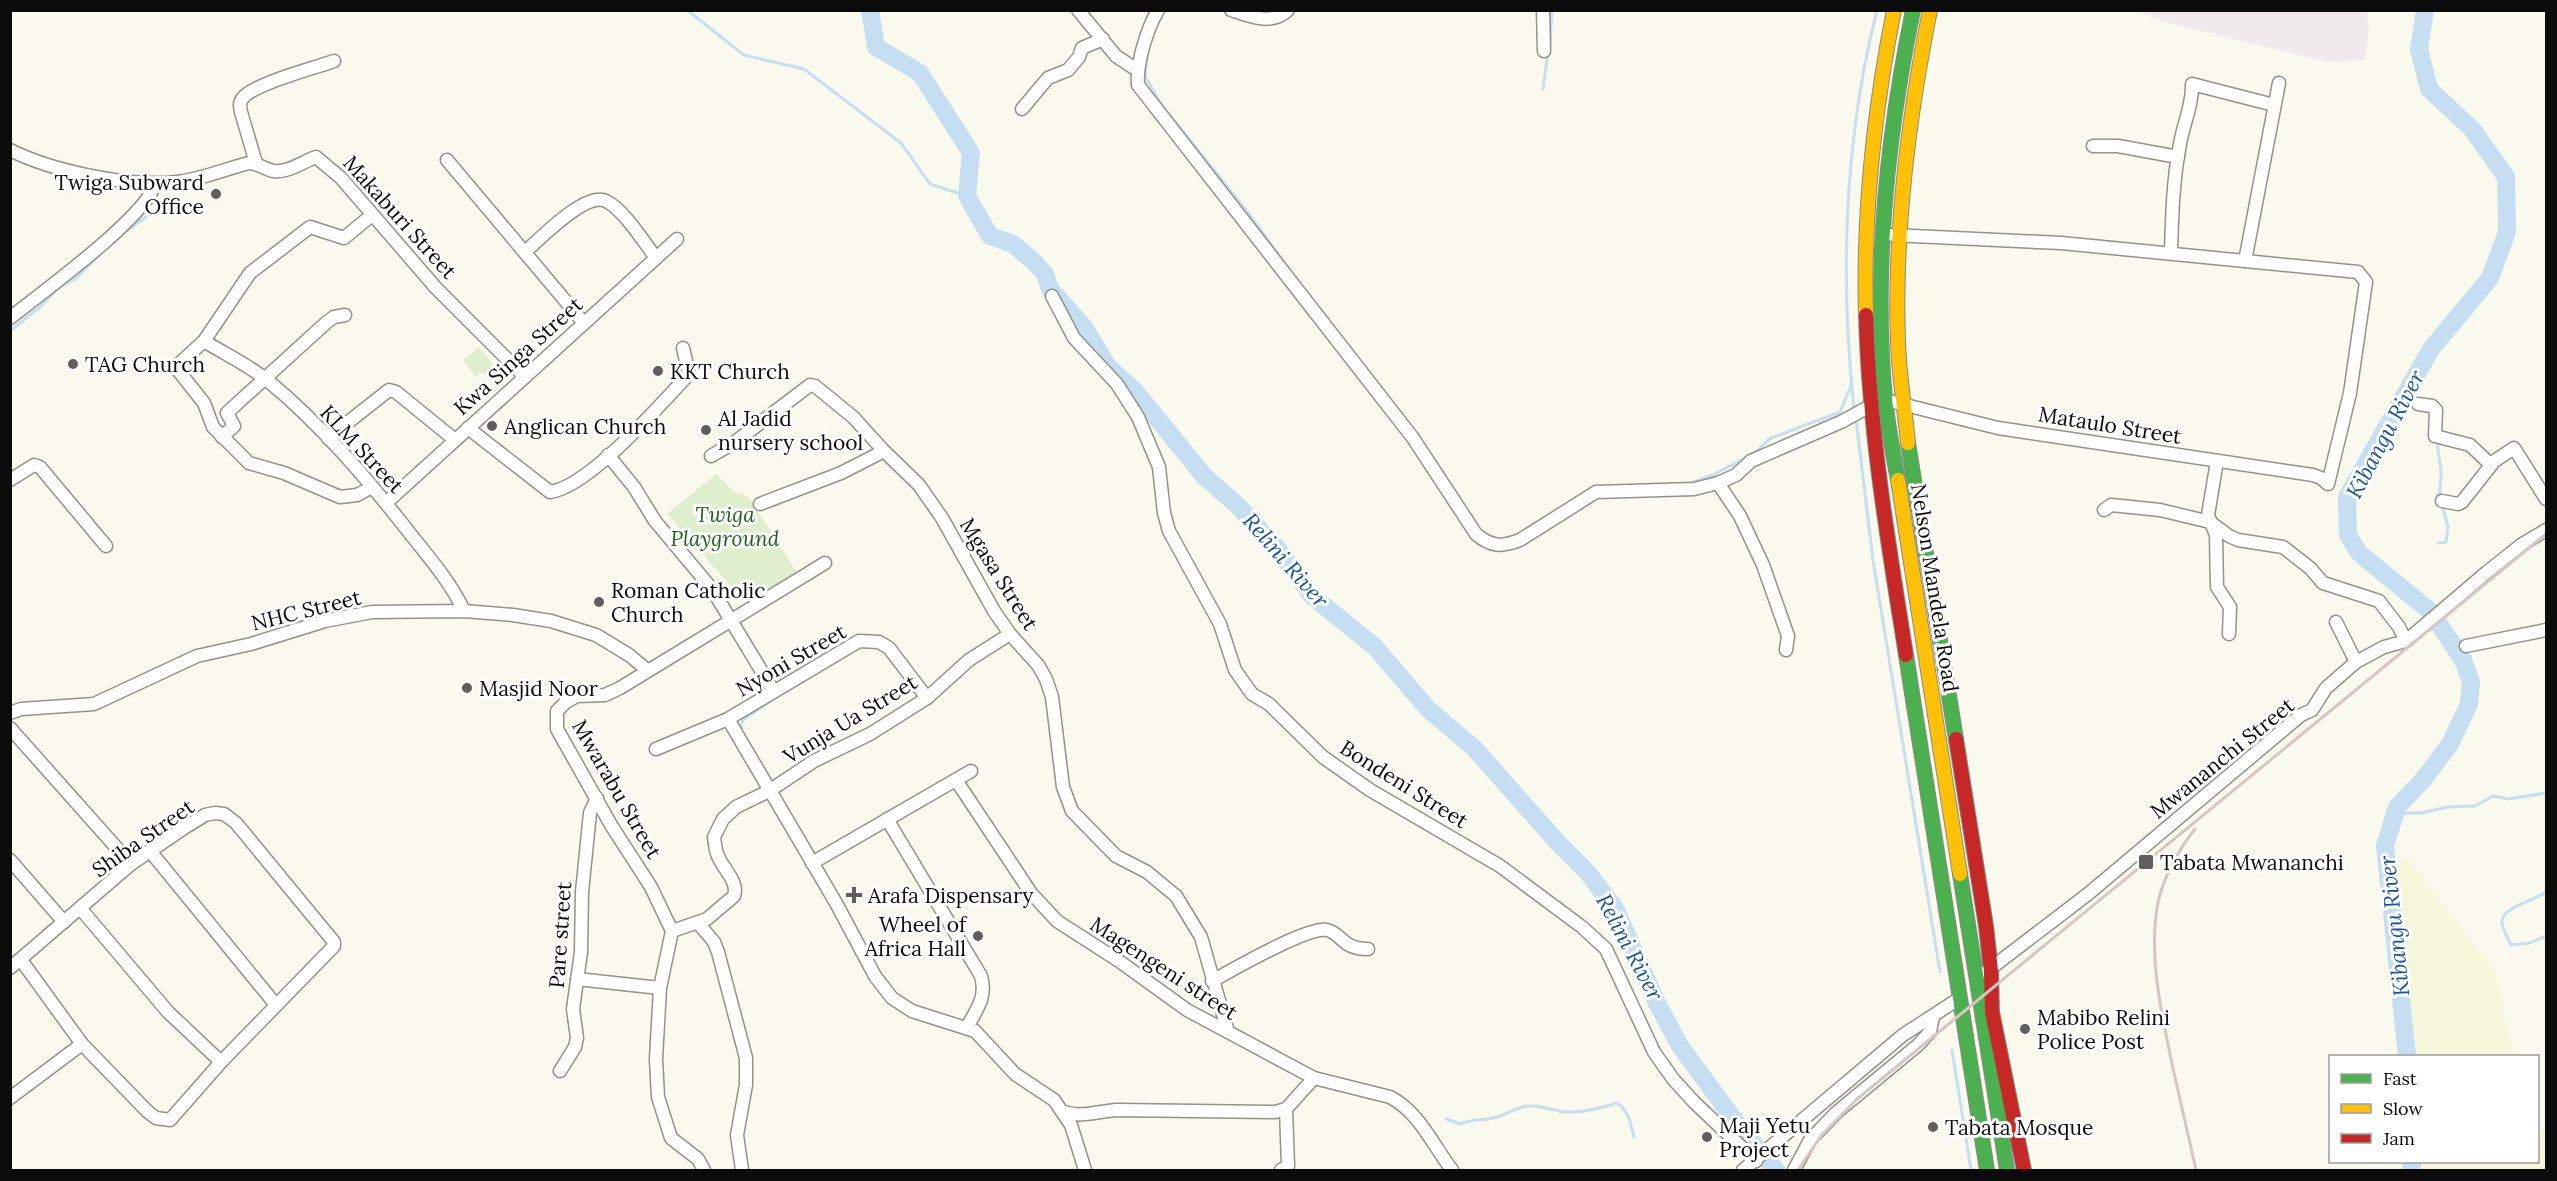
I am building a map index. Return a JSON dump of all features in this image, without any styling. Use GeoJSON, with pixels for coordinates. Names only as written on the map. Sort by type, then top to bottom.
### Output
{"type":"FeatureCollection","features":[{"type":"Feature","properties":{"kind":"main road","name":"Nelson Mandela Road"},"geometry":{"type":"LineString","coordinates":[[1894,10],[1882,62],[1868,165],[1864,226],[1864,330],[1870,406],[1874,454],[1887,540],[1987,1170]]}},
{"type":"Feature","properties":{"kind":"main road","name":"Nelson Mandela Road"},"geometry":{"type":"LineString","coordinates":[[1913,10],[1901,61],[1882,233],[1881,330],[1885,400],[2007,1170]]}},
{"type":"Feature","properties":{"kind":"main road"},"geometry":{"type":"LineString","coordinates":[[1930,10],[1912,110],[1901,194],[1898,236],[1898,343],[1922,540],[1984,914],[1991,970],[1992,1012],[2024,1170]]}},
{"type":"Feature","properties":{"kind":"main road"},"geometry":{"type":"LineString","coordinates":[[1882,62],[1901,61]]}},
{"type":"Feature","properties":{"kind":"street"},"geometry":{"type":"LineString","coordinates":[[1078,10],[1116,56],[1137,70]]}},
{"type":"Feature","properties":{"kind":"street"},"geometry":{"type":"LineString","coordinates":[[1158,10],[1152,20],[1137,70],[1138,85],[1413,438],[1476,534],[1487,543],[1507,545],[1520,540],[1596,492],[1694,489],[1718,483],[1736,475],[1751,461],[1814,435],[1870,406]]}},
{"type":"Feature","properties":{"kind":"street"},"geometry":{"type":"LineString","coordinates":[[1231,10],[1268,20],[1288,10]]}},
{"type":"Feature","properties":{"kind":"street"},"geometry":{"type":"LineString","coordinates":[[1544,10],[1544,51]]}},
{"type":"Feature","properties":{"kind":"street"},"geometry":{"type":"LineString","coordinates":[[1022,109],[1048,78],[1068,70],[1079,57],[1082,48],[1103,39]]}},
{"type":"Feature","properties":{"kind":"street"},"geometry":{"type":"LineString","coordinates":[[256,163],[241,112],[240,105],[243,98],[274,81],[334,61]]}},
{"type":"Feature","properties":{"kind":"street"},"geometry":{"type":"LineString","coordinates":[[1882,233],[1898,236],[2050,242],[2245,261],[2279,83]]}},
{"type":"Feature","properties":{"kind":"street"},"geometry":{"type":"LineString","coordinates":[[2171,253],[2173,189],[2193,92],[2192,84],[2274,105]]}},
{"type":"Feature","properties":{"kind":"street"},"geometry":{"type":"LineString","coordinates":[[2093,146],[2118,146],[2178,157]]}},
{"type":"Feature","properties":{"kind":"street","name":"Makaburi Street"},"geometry":{"type":"LineString","coordinates":[[10,150],[51,166],[124,180],[155,183],[180,182],[256,163],[271,170],[280,171],[316,157],[321,159],[436,288],[525,377]]}},
{"type":"Feature","properties":{"kind":"street"},"geometry":{"type":"LineString","coordinates":[[447,160],[526,251],[584,323]]}},
{"type":"Feature","properties":{"kind":"street"},"geometry":{"type":"LineString","coordinates":[[10,318],[120,228],[150,195],[155,183]]}},
{"type":"Feature","properties":{"kind":"street"},"geometry":{"type":"LineString","coordinates":[[526,251],[584,202],[600,199],[615,207],[656,258]]}},
{"type":"Feature","properties":{"kind":"street"},"geometry":{"type":"LineString","coordinates":[[372,215],[344,238],[315,228],[306,229],[250,273],[204,342],[180,363],[177,369],[204,403],[209,420],[222,437],[249,463],[284,473],[340,497],[357,495],[372,487]]}},
{"type":"Feature","properties":{"kind":"street","name":"Kwa Singa Street"},"geometry":{"type":"LineString","coordinates":[[386,503],[677,239]]}},
{"type":"Feature","properties":{"kind":"street","name":"Mataulo Street"},"geometry":{"type":"LineString","coordinates":[[1885,400],[1998,428],[2313,475],[2328,484],[2349,393],[2366,280],[2358,272],[2245,261]]}},
{"type":"Feature","properties":{"kind":"street","name":"Bondeni Street"},"geometry":{"type":"LineString","coordinates":[[1052,296],[1074,338],[1117,384],[1138,417],[1159,468],[1164,513],[1169,531],[1220,624],[1235,670],[1252,694],[1269,704],[1323,757],[1370,790],[1500,866],[1582,927],[1606,949],[1654,1052],[1673,1079],[1694,1102],[1758,1160]]}},
{"type":"Feature","properties":{"kind":"street"},"geometry":{"type":"LineString","coordinates":[[227,413],[334,316],[345,315]]}},
{"type":"Feature","properties":{"kind":"street","name":"KLM Street"},"geometry":{"type":"LineString","coordinates":[[204,342],[266,379],[328,438],[386,503],[449,583],[464,611]]}},
{"type":"Feature","properties":{"kind":"street"},"geometry":{"type":"LineString","coordinates":[[468,428],[550,492],[560,491],[608,456],[632,435],[689,374],[683,348]]}},
{"type":"Feature","properties":{"kind":"street","name":"Mgasa Street"},"geometry":{"type":"LineString","coordinates":[[711,456],[735,442],[810,385],[815,386],[854,417],[884,451],[919,485],[930,499],[994,610],[1010,634],[1038,665],[1046,679],[1055,716],[1063,786],[1072,811],[1116,856],[1147,872],[1176,896],[1201,938],[1228,1032]]}},
{"type":"Feature","properties":{"kind":"street"},"geometry":{"type":"LineString","coordinates":[[328,438],[378,396],[389,390],[404,398],[455,440]]}},
{"type":"Feature","properties":{"kind":"street"},"geometry":{"type":"LineString","coordinates":[[204,403],[227,413],[234,426],[222,437]]}},
{"type":"Feature","properties":{"kind":"street"},"geometry":{"type":"LineString","coordinates":[[2418,404],[2433,406],[2436,410],[2435,436],[2464,443],[2492,464]]}},
{"type":"Feature","properties":{"kind":"street"},"geometry":{"type":"LineString","coordinates":[[2442,501],[2458,504],[2462,502],[2492,464],[2514,448],[2547,499]]}},
{"type":"Feature","properties":{"kind":"street"},"geometry":{"type":"LineString","coordinates":[[760,504],[841,473],[884,451]]}},
{"type":"Feature","properties":{"kind":"street"},"geometry":{"type":"LineString","coordinates":[[608,456],[634,487],[662,530],[712,589],[773,690]]}},
{"type":"Feature","properties":{"kind":"street"},"geometry":{"type":"LineString","coordinates":[[2217,461],[2208,508],[2210,522],[2216,535],[2217,587],[2230,607],[2229,633]]}},
{"type":"Feature","properties":{"kind":"street"},"geometry":{"type":"LineString","coordinates":[[10,480],[26,468],[34,465],[40,467],[106,546]]}},
{"type":"Feature","properties":{"kind":"street"},"geometry":{"type":"LineString","coordinates":[[1718,483],[1740,516],[1762,565],[1788,636],[1786,650]]}},
{"type":"Feature","properties":{"kind":"street"},"geometry":{"type":"LineString","coordinates":[[2104,510],[2111,505],[2160,510],[2210,522],[2229,537],[2238,540],[2283,547],[2310,568],[2324,583],[2379,601],[2399,627],[2406,641]]}},
{"type":"Feature","properties":{"kind":"street","name":"Mwananchi Street"},"geometry":{"type":"LineString","coordinates":[[1977,976],[1991,970],[2088,894],[2301,715],[2312,710],[2326,688],[2356,662],[2384,647],[2406,641],[2522,545],[2547,530]]}},
{"type":"Feature","properties":{"kind":"street","name":"Mwarabu Street"},"geometry":{"type":"LineString","coordinates":[[672,931],[651,887],[611,825],[557,729],[557,711],[571,698],[604,695],[825,563]]}},
{"type":"Feature","properties":{"kind":"street","name":"NHC Street"},"geometry":{"type":"LineString","coordinates":[[10,713],[21,709],[94,704],[197,656],[251,644],[325,621],[372,612],[464,611],[551,621],[596,635],[629,655],[647,670]]}},
{"type":"Feature","properties":{"kind":"street"},"geometry":{"type":"LineString","coordinates":[[2336,622],[2356,662]]}},
{"type":"Feature","properties":{"kind":"street"},"geometry":{"type":"LineString","coordinates":[[2466,646],[2547,630]]}},
{"type":"Feature","properties":{"kind":"street","name":"Vunja Ua Street"},"geometry":{"type":"LineString","coordinates":[[698,923],[724,906],[734,896],[735,891],[718,856],[714,837],[723,819],[736,807],[769,791],[814,761],[870,734],[927,698],[969,660],[1010,634]]}},
{"type":"Feature","properties":{"kind":"street","name":"Nyoni Street"},"geometry":{"type":"LineString","coordinates":[[656,749],[728,719],[773,690],[859,641],[879,642],[889,648],[927,698]]}},
{"type":"Feature","properties":{"kind":"street"},"geometry":{"type":"LineString","coordinates":[[728,719],[875,976],[892,998],[920,1015],[967,1027],[980,1035],[1015,1074],[1054,1100],[1064,1112],[1082,1156],[1085,1170]]}},
{"type":"Feature","properties":{"kind":"street"},"geometry":{"type":"LineString","coordinates":[[10,728],[131,864]]}},
{"type":"Feature","properties":{"kind":"street"},"geometry":{"type":"LineString","coordinates":[[812,863],[971,771]]}},
{"type":"Feature","properties":{"kind":"street","name":"Magengeni street"},"geometry":{"type":"LineString","coordinates":[[956,780],[1030,893],[1045,911],[1064,927],[1119,961],[1187,1010],[1314,1078],[1390,1096],[1399,1101],[1413,1114],[1452,1170]]}},
{"type":"Feature","properties":{"kind":"street","name":"Pare street"},"geometry":{"type":"LineString","coordinates":[[560,1071],[577,1042],[573,1009],[590,813],[597,798]]}},
{"type":"Feature","properties":{"kind":"street","name":"Shiba Street"},"geometry":{"type":"LineString","coordinates":[[16,964],[131,864],[206,815],[224,814],[236,823],[292,890],[331,938],[334,946],[276,1005]]}},
{"type":"Feature","properties":{"kind":"street"},"geometry":{"type":"LineString","coordinates":[[887,819],[981,976],[984,997],[967,1027]]}},
{"type":"Feature","properties":{"kind":"street"},"geometry":{"type":"LineString","coordinates":[[16,964],[82,1044],[140,1105],[156,1118],[170,1120],[221,1062],[276,1005],[150,851]]}},
{"type":"Feature","properties":{"kind":"street"},"geometry":{"type":"LineString","coordinates":[[10,860],[64,922]]}},
{"type":"Feature","properties":{"kind":"street"},"geometry":{"type":"LineString","coordinates":[[80,908],[168,1012],[221,1062]]}},
{"type":"Feature","properties":{"kind":"street"},"geometry":{"type":"LineString","coordinates":[[704,1170],[698,1159],[671,1138],[660,1106],[656,1070],[660,988],[672,931],[698,923],[714,942],[718,952],[744,1046],[746,1085],[737,1135],[742,1170]]}},
{"type":"Feature","properties":{"kind":"street"},"geometry":{"type":"LineString","coordinates":[[1212,981],[1291,941],[1323,930],[1331,932],[1356,949],[1368,949]]}},
{"type":"Feature","properties":{"kind":"street"},"geometry":{"type":"LineString","coordinates":[[577,979],[660,988]]}},
{"type":"Feature","properties":{"kind":"street"},"geometry":{"type":"LineString","coordinates":[[1743,1170],[1776,1145],[1903,1035],[1960,998]]}},
{"type":"Feature","properties":{"kind":"street"},"geometry":{"type":"LineString","coordinates":[[1794,1170],[1810,1140],[1837,1112],[1918,1045],[1930,1032],[1934,1016]]}},
{"type":"Feature","properties":{"kind":"street"},"geometry":{"type":"LineString","coordinates":[[10,1098],[82,1044]]}},
{"type":"Feature","properties":{"kind":"street"},"geometry":{"type":"LineString","coordinates":[[1064,1112],[1080,1116],[1099,1111],[1269,1112],[1286,1109],[1314,1078]]}},
{"type":"Feature","properties":{"kind":"street"},"geometry":{"type":"LineString","coordinates":[[1281,1170],[1288,1166],[1286,1109]]}},
{"type":"Feature","properties":{"kind":"shaded area"},"geometry":{"type":"Polygon","coordinates":[[[2137,11],[2367,11],[2369,29],[2365,60],[2327,62],[2162,21],[2137,11]]]}},
{"type":"Feature","properties":{"kind":"green space"},"geometry":{"type":"Polygon","coordinates":[[[479,347],[495,367],[485,375],[482,372],[476,377],[463,360],[479,347]]]}},
{"type":"Feature","properties":{"kind":"green space","name":"Twiga Playground"},"geometry":{"type":"Polygon","coordinates":[[[716,474],[734,492],[748,496],[798,574],[744,601],[667,514],[716,474]]]}},
{"type":"Feature","properties":{"kind":"green space"},"geometry":{"type":"Polygon","coordinates":[[[2408,860],[2495,971],[2514,1055],[2413,1055],[2412,1034],[2398,962],[2385,865],[2408,860]]]}},
{"type":"Feature","properties":{"kind":"green space"},"geometry":{"type":"Polygon","coordinates":[[[2546,1126],[2546,1170],[2414,1170],[2415,1163],[2539,1163],[2539,1134],[2546,1126]]]}},
{"type":"Feature","properties":{"kind":"waterway"},"geometry":{"type":"LineString","coordinates":[[687,10],[744,55],[804,69],[901,143],[930,184],[967,196]]}},
{"type":"Feature","properties":{"kind":"waterway","name":"Relini River"},"geometry":{"type":"LineString","coordinates":[[870,10],[876,47],[920,73],[971,153],[967,196],[990,236],[1013,244],[1032,260],[1045,274],[1050,289],[1084,327],[1108,367],[1135,391],[1204,476],[1237,505],[1277,548],[1312,596],[1375,647],[1428,709],[1475,749],[1558,843],[1587,872],[1615,908],[1657,1003],[1680,1046],[1744,1133],[1776,1170]]}},
{"type":"Feature","properties":{"kind":"waterway"},"geometry":{"type":"LineString","coordinates":[[1550,43],[1552,10]]}},
{"type":"Feature","properties":{"kind":"waterway"},"geometry":{"type":"LineString","coordinates":[[1854,409],[1847,309],[1848,209],[1858,109],[1877,10]]}},
{"type":"Feature","properties":{"kind":"waterway","name":"Kibangu River"},"geometry":{"type":"LineString","coordinates":[[2407,1055],[2385,846],[2397,807],[2423,780],[2450,744],[2469,704],[2471,682],[2463,660],[2431,612],[2359,553],[2348,535],[2347,497],[2431,349],[2490,278],[2507,232],[2506,177],[2472,129],[2429,89],[2419,49],[2425,10]]}},
{"type":"Feature","properties":{"kind":"waterway"},"geometry":{"type":"LineString","coordinates":[[1148,50],[1145,76],[1161,104],[1249,214],[1286,265]]}},
{"type":"Feature","properties":{"kind":"waterway"},"geometry":{"type":"LineString","coordinates":[[1543,89],[1548,52]]}},
{"type":"Feature","properties":{"kind":"waterway"},"geometry":{"type":"LineString","coordinates":[[122,234],[146,217]]}},
{"type":"Feature","properties":{"kind":"waterway"},"geometry":{"type":"LineString","coordinates":[[10,331],[41,306],[58,288],[75,279],[104,250]]}},
{"type":"Feature","properties":{"kind":"waterway"},"geometry":{"type":"LineString","coordinates":[[1688,484],[1713,475],[1754,453],[1771,438],[1840,412],[1852,383]]}},
{"type":"Feature","properties":{"kind":"waterway"},"geometry":{"type":"LineString","coordinates":[[1856,419],[1873,560],[1940,972]]}},
{"type":"Feature","properties":{"kind":"waterway"},"geometry":{"type":"LineString","coordinates":[[2438,441],[2441,474],[2438,498]]}},
{"type":"Feature","properties":{"kind":"waterway"},"geometry":{"type":"LineString","coordinates":[[1443,473],[1459,498]]}},
{"type":"Feature","properties":{"kind":"waterway"},"geometry":{"type":"LineString","coordinates":[[2438,543],[2446,542],[2448,527],[2442,505]]}},
{"type":"Feature","properties":{"kind":"waterway"},"geometry":{"type":"LineString","coordinates":[[740,730],[743,720],[773,699]]}},
{"type":"Feature","properties":{"kind":"waterway"},"geometry":{"type":"LineString","coordinates":[[2397,807],[2401,813],[2420,813],[2448,807],[2475,806],[2493,796],[2508,799],[2546,793]]}},
{"type":"Feature","properties":{"kind":"waterway"},"geometry":{"type":"LineString","coordinates":[[2546,892],[2506,913],[2502,923],[2511,945],[2530,943],[2546,936]]}},
{"type":"Feature","properties":{"kind":"waterway"},"geometry":{"type":"LineString","coordinates":[[1952,1050],[1971,1170]]}},
{"type":"Feature","properties":{"kind":"waterway"},"geometry":{"type":"LineString","coordinates":[[1446,1119],[1461,1124],[1498,1117],[1528,1106],[1576,1112],[1617,1103],[1627,1114],[1634,1137]]}},
{"type":"Feature","properties":{"kind":"waterway","name":"Kibangu River"},"geometry":{"type":"LineString","coordinates":[[2411,1170],[2412,1163]]}},
{"type":"Feature","properties":{"kind":"railway"},"geometry":{"type":"LineString","coordinates":[[1798,1170],[1821,1136],[1856,1100],[2546,534]]}},
{"type":"Feature","properties":{"kind":"railway"},"geometry":{"type":"LineString","coordinates":[[2195,829],[2183,845],[2164,882],[2158,902],[2154,942],[2157,983],[2164,1023],[2196,1170]]}},
{"type":"Feature","properties":{"kind":"traffic: fast"},"geometry":{"type":"LineString","coordinates":[[1898,480],[1885,399],[1881,302],[1882,253],[1896,106],[1913,10]]}},
{"type":"Feature","properties":{"kind":"traffic: fast"},"geometry":{"type":"LineString","coordinates":[[1908,443],[1956,739]]}},
{"type":"Feature","properties":{"kind":"traffic: fast"},"geometry":{"type":"LineString","coordinates":[[1906,655],[1987,1170]]}},
{"type":"Feature","properties":{"kind":"traffic: fast"},"geometry":{"type":"LineString","coordinates":[[1960,874],[2007,1170]]}},
{"type":"Feature","properties":{"kind":"traffic: slow"},"geometry":{"type":"LineString","coordinates":[[1866,315],[1866,238],[1871,162],[1894,10]]}},
{"type":"Feature","properties":{"kind":"traffic: slow"},"geometry":{"type":"LineString","coordinates":[[1908,443],[1899,355],[1898,259],[1909,134],[1930,10]]}},
{"type":"Feature","properties":{"kind":"traffic: slow"},"geometry":{"type":"LineString","coordinates":[[1898,480],[1960,874]]}},
{"type":"Feature","properties":{"kind":"traffic: jam"},"geometry":{"type":"LineString","coordinates":[[1866,315],[1875,443],[1906,655]]}},
{"type":"Feature","properties":{"kind":"traffic: jam"},"geometry":{"type":"LineString","coordinates":[[1956,739],[1986,926],[1991,971],[1992,1012],[2024,1170]]}},
{"type":"Feature","properties":{"kind":"place","name":"Twiga Subward Office"},"geometry":{"type":"Point","coordinates":[216,194]}},
{"type":"Feature","properties":{"kind":"place","name":"TAG Church"},"geometry":{"type":"Point","coordinates":[73,364]}},
{"type":"Feature","properties":{"kind":"place","name":"KKT Church"},"geometry":{"type":"Point","coordinates":[658,371]}},
{"type":"Feature","properties":{"kind":"place","name":"Anglican Church"},"geometry":{"type":"Point","coordinates":[492,426]}},
{"type":"Feature","properties":{"kind":"place","name":"Al Jadid nursery school"},"geometry":{"type":"Point","coordinates":[706,430]}},
{"type":"Feature","properties":{"kind":"place","name":"Roman Catholic Church"},"geometry":{"type":"Point","coordinates":[599,602]}},
{"type":"Feature","properties":{"kind":"place","name":"Masjid Noor"},"geometry":{"type":"Point","coordinates":[467,688]}},
{"type":"Feature","properties":{"kind":"place","name":"Tabata Mwananchi"},"geometry":{"type":"Point","coordinates":[2146,862]}},
{"type":"Feature","properties":{"kind":"place","name":"Arafa Dispensary"},"geometry":{"type":"Point","coordinates":[854,895]}},
{"type":"Feature","properties":{"kind":"place","name":"Wheel of Africa Hall"},"geometry":{"type":"Point","coordinates":[978,936]}},
{"type":"Feature","properties":{"kind":"place","name":"Mabibo Relini Police Post"},"geometry":{"type":"Point","coordinates":[2025,1029]}},
{"type":"Feature","properties":{"kind":"place","name":"Tabata Mosque"},"geometry":{"type":"Point","coordinates":[1933,1127]}},
{"type":"Feature","properties":{"kind":"place","name":"Maji Yetu Project"},"geometry":{"type":"Point","coordinates":[1707,1137]}}]}
